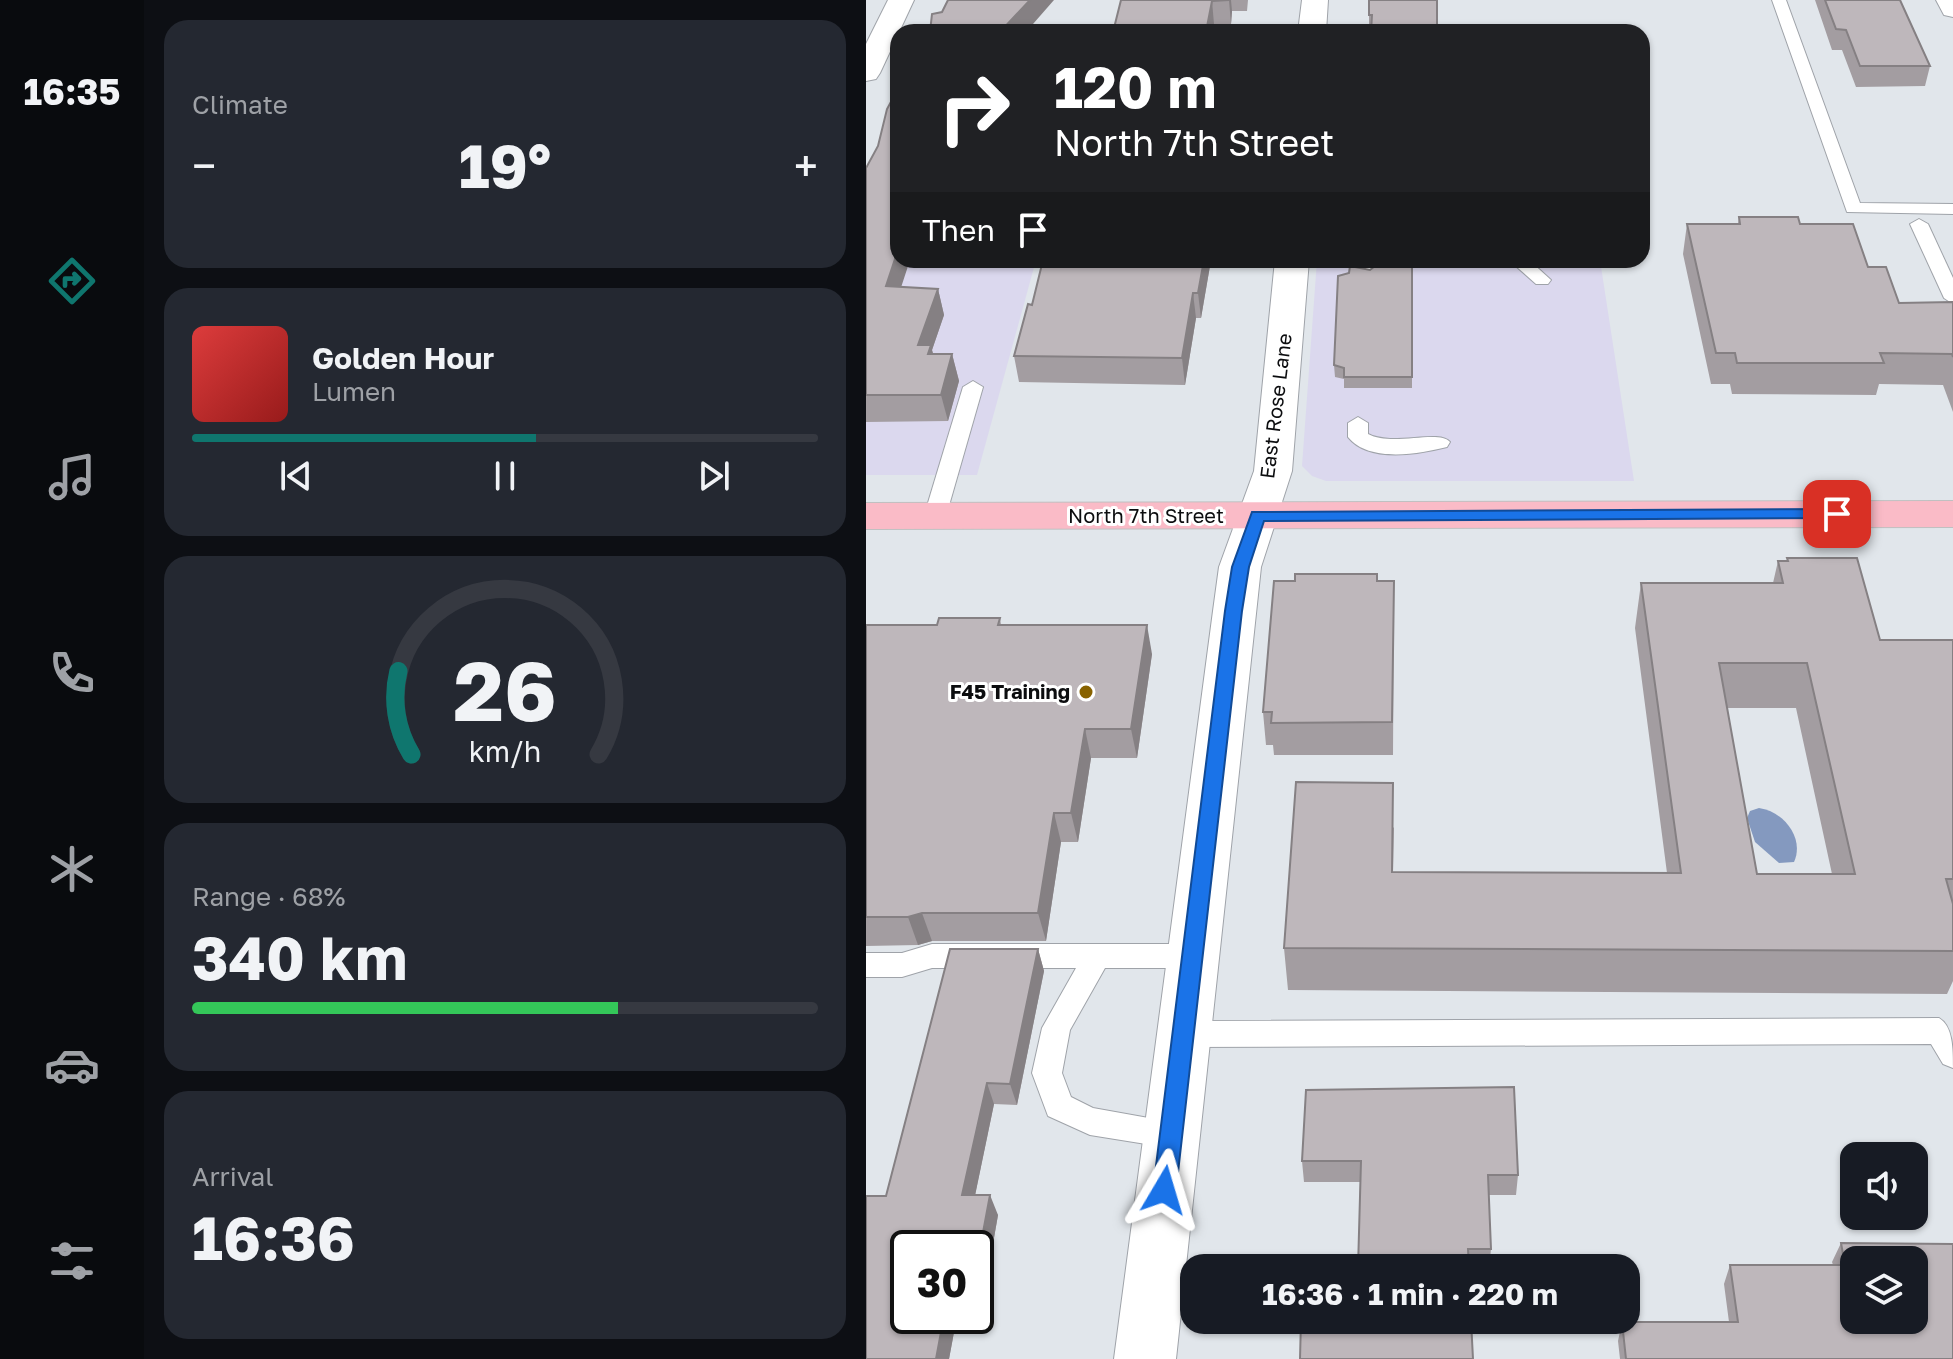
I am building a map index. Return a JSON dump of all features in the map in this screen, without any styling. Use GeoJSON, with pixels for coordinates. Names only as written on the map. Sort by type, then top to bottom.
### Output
{"type":"FeatureCollection","features":[{"type":"Feature","properties":{"kind":"main road","name":"North 7th Street"},"geometry":{"type":"LineString","coordinates":[[866,516],[1953,514]]}},
{"type":"Feature","properties":{"kind":"street"},"geometry":{"type":"LineString","coordinates":[[866,73],[901,0]]}},
{"type":"Feature","properties":{"kind":"street"},"geometry":{"type":"LineString","coordinates":[[1313,24],[1315,0]]}},
{"type":"Feature","properties":{"kind":"street"},"geometry":{"type":"LineString","coordinates":[[1949,0],[1953,9]]}},
{"type":"Feature","properties":{"kind":"street","name":"East Rose Lane"},"geometry":{"type":"LineString","coordinates":[[1145,1359],[1238,582],[1273,471],[1291,268]]}},
{"type":"Feature","properties":{"kind":"lane"},"geometry":{"type":"LineString","coordinates":[[1779,0],[1853,208],[1953,209]]}},
{"type":"Feature","properties":{"kind":"lane"},"geometry":{"type":"LineString","coordinates":[[1919,224],[1953,298]]}},
{"type":"Feature","properties":{"kind":"lane"},"geometry":{"type":"LineString","coordinates":[[1364,274],[1369,268]]}},
{"type":"Feature","properties":{"kind":"lane"},"geometry":{"type":"LineString","coordinates":[[1528,268],[1542,280]]}},
{"type":"Feature","properties":{"kind":"lane"},"geometry":{"type":"LineString","coordinates":[[935,516],[973,387]]}},
{"type":"Feature","properties":{"kind":"lane"},"geometry":{"type":"LineString","coordinates":[[1358,423],[1358,437],[1370,445],[1390,448],[1440,442]]}},
{"type":"Feature","properties":{"kind":"lane"},"geometry":{"type":"LineString","coordinates":[[866,965],[902,965],[932,956],[1191,956]]}},
{"type":"Feature","properties":{"kind":"lane"},"geometry":{"type":"LineString","coordinates":[[1097,956],[1056,1028],[1047,1073],[1059,1106],[1090,1121],[1171,1134]]}},
{"type":"Feature","properties":{"kind":"lane"},"geometry":{"type":"LineString","coordinates":[[1182,1034],[1939,1031],[1953,1055]]}},
{"type":"Feature","properties":{"kind":"shaded area"},"geometry":{"type":"Polygon","coordinates":[[[866,261],[890,261],[890,268],[1034,268],[977,475],[866,475],[866,261]]]}},
{"type":"Feature","properties":{"kind":"shaded area"},"geometry":{"type":"Polygon","coordinates":[[[1316,268],[1601,268],[1634,481],[1326,481],[1312,476],[1302,466],[1316,268]]]}},
{"type":"Feature","properties":{"kind":"water"},"geometry":{"type":"Polygon","coordinates":[[[1759,808],[1776,814],[1790,827],[1797,844],[1794,862],[1779,863],[1755,842],[1747,818],[1750,811],[1759,808]]]}},
{"type":"Feature","properties":{"kind":"building"},"geometry":{"type":"Polygon","coordinates":[[[948,0],[1030,0],[1008,24],[931,24],[932,14],[942,12],[948,0]]]}},
{"type":"Feature","properties":{"kind":"building"},"geometry":{"type":"Polygon","coordinates":[[[1121,0],[1229,0],[1212,1],[1208,24],[1115,24],[1121,0]]]}},
{"type":"Feature","properties":{"kind":"building"},"geometry":{"type":"Polygon","coordinates":[[[1369,0],[1437,0],[1437,24],[1371,24],[1372,15],[1369,15],[1369,0]]]}},
{"type":"Feature","properties":{"kind":"building"},"geometry":{"type":"Polygon","coordinates":[[[1825,0],[1900,0],[1930,66],[1860,66],[1846,30],[1836,29],[1825,0]]]}},
{"type":"Feature","properties":{"kind":"building"},"geometry":{"type":"Polygon","coordinates":[[[890,104],[892,268],[886,286],[938,289],[918,345],[931,345],[928,354],[952,354],[941,395],[866,395],[866,168],[878,146],[890,104]]]}},
{"type":"Feature","properties":{"kind":"building"},"geometry":{"type":"Polygon","coordinates":[[[1739,217],[1798,217],[1800,224],[1853,224],[1868,267],[1886,267],[1899,303],[1953,302],[1953,357],[1952,354],[1880,353],[1884,363],[1737,363],[1735,353],[1716,353],[1687,224],[1740,224],[1739,217]]]}},
{"type":"Feature","properties":{"kind":"building"},"geometry":{"type":"Polygon","coordinates":[[[1041,268],[1203,268],[1198,293],[1193,293],[1182,358],[1014,356],[1028,304],[1032,305],[1041,268]]]}},
{"type":"Feature","properties":{"kind":"building"},"geometry":{"type":"Polygon","coordinates":[[[1350,268],[1412,268],[1412,377],[1344,377],[1344,368],[1334,365],[1338,276],[1349,273],[1350,268]]]}},
{"type":"Feature","properties":{"kind":"building"},"geometry":{"type":"Polygon","coordinates":[[[1787,558],[1857,558],[1880,640],[1953,640],[1953,879],[1946,879],[1953,904],[1953,951],[1284,948],[1296,782],[1393,783],[1392,872],[1681,873],[1641,583],[1783,583],[1778,561],[1788,561],[1787,558]],[[1719,663],[1757,874],[1855,874],[1807,663],[1719,663]]]}},
{"type":"Feature","properties":{"kind":"building"},"geometry":{"type":"Polygon","coordinates":[[[1295,574],[1377,574],[1377,581],[1394,581],[1392,722],[1271,723],[1272,712],[1263,712],[1274,581],[1295,581],[1295,574]]]}},
{"type":"Feature","properties":{"kind":"building"},"geometry":{"type":"Polygon","coordinates":[[[939,618],[1000,618],[998,625],[1147,625],[1131,729],[1085,729],[1071,813],[1054,813],[1038,913],[922,913],[908,917],[866,917],[866,625],[937,625],[939,618]]]}},
{"type":"Feature","properties":{"kind":"building"},"geometry":{"type":"Polygon","coordinates":[[[950,949],[1038,949],[1010,1084],[987,1083],[962,1195],[990,1195],[983,1230],[890,1230],[890,1334],[941,1334],[936,1359],[866,1359],[866,1196],[886,1196],[950,949]]]}},
{"type":"Feature","properties":{"kind":"building"},"geometry":{"type":"Polygon","coordinates":[[[1514,1087],[1518,1175],[1488,1175],[1491,1249],[1468,1249],[1468,1254],[1358,1254],[1361,1161],[1302,1161],[1306,1090],[1514,1087]]]}},
{"type":"Feature","properties":{"kind":"building"},"geometry":{"type":"Polygon","coordinates":[[[1841,1243],[1953,1244],[1953,1359],[1626,1359],[1623,1334],[1640,1334],[1640,1322],[1738,1322],[1730,1265],[1840,1265],[1840,1334],[1928,1334],[1928,1246],[1842,1246],[1841,1243]]]}},
{"type":"Feature","properties":{"kind":"building"},"geometry":{"type":"Polygon","coordinates":[[[1301,1334],[1472,1334],[1473,1359],[1300,1359],[1301,1334]]]}},
{"type":"Feature","properties":{"kind":"place","name":"F45 Training"},"geometry":{"type":"Point","coordinates":[1086,692]}},
{"type":"Feature","properties":{"kind":"route"},"geometry":{"type":"LineString","coordinates":[[1164,1190],[1240,567],[1258,516],[1837,514]]}}]}
